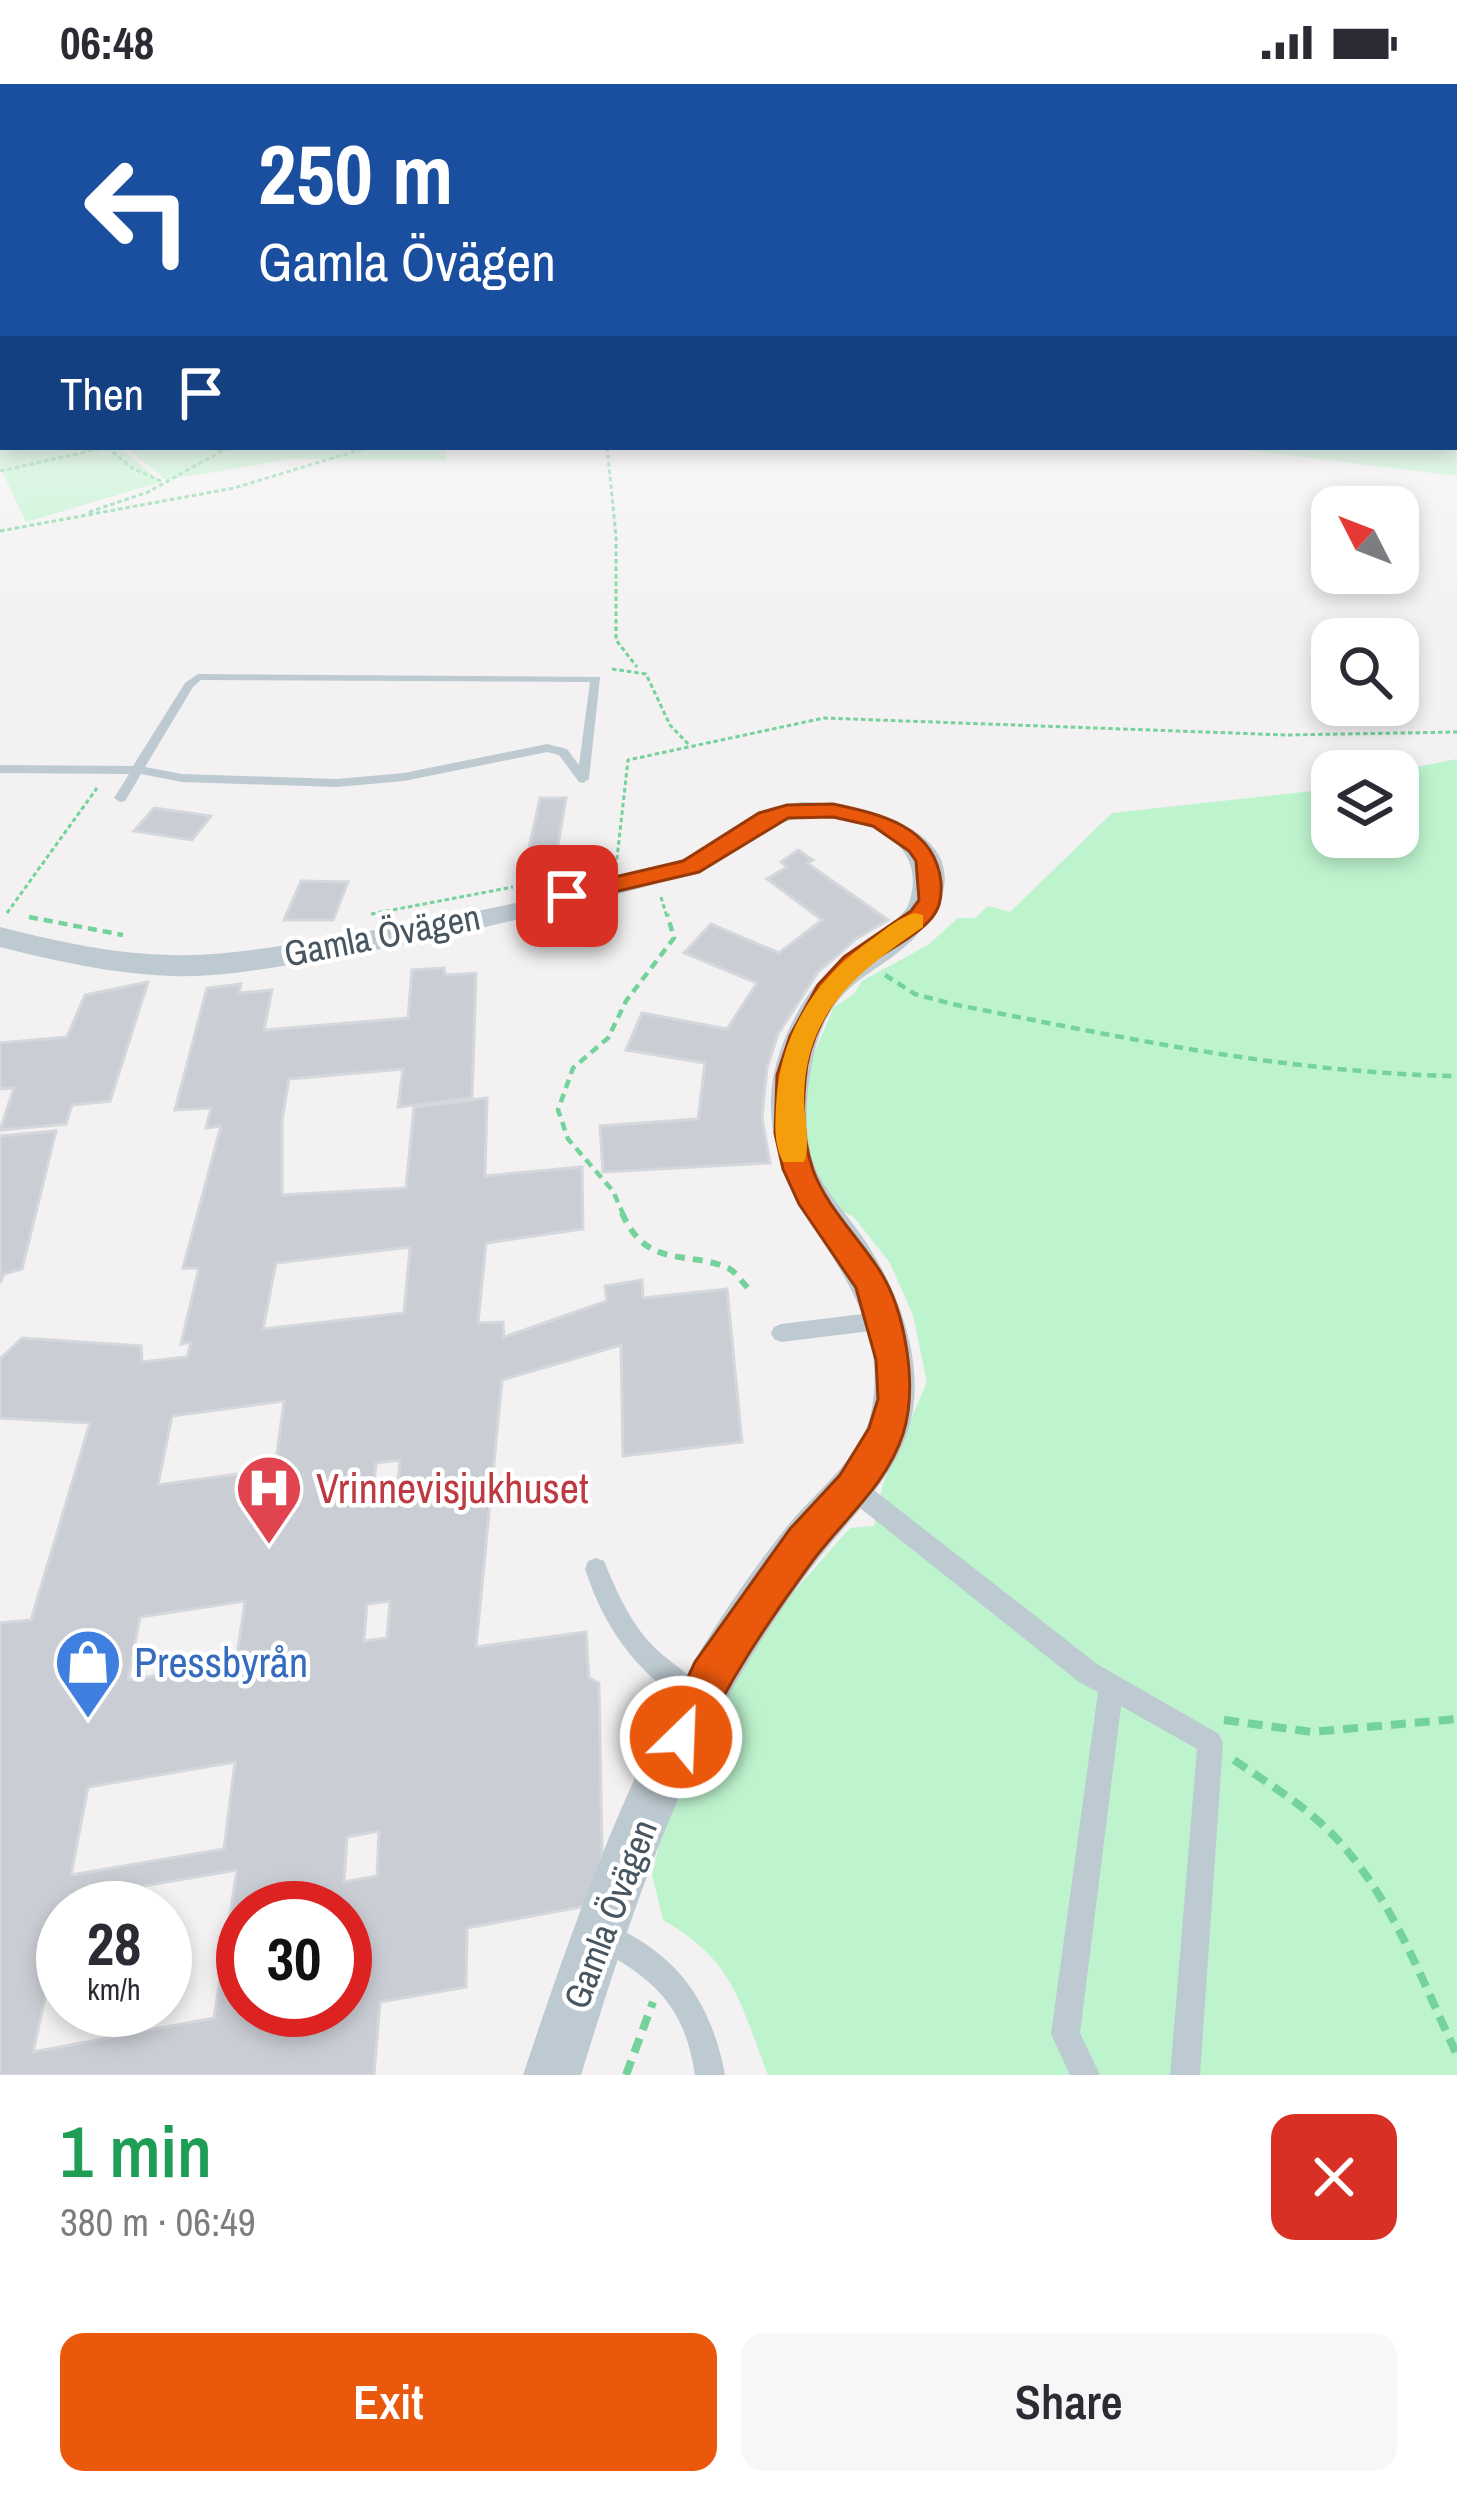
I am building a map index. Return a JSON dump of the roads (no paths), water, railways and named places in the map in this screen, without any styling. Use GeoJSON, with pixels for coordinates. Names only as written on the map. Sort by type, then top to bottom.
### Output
{"type":"FeatureCollection","features":[{"type":"Feature","properties":{"kind":"street","name":"Gamla Övägen"},"geometry":{"type":"LineString","coordinates":[[3,925],[184,966],[410,935],[632,881],[712,856],[750,828],[787,812],[833,811],[880,821],[917,846],[927,861],[931,900],[919,917],[860,958],[827,991],[803,1036],[791,1075],[789,1133],[809,1195],[870,1283],[892,1360],[895,1399],[885,1435],[853,1488],[803,1542],[709,1676],[620,1877],[552,2075]]}},
{"type":"Feature","properties":{"kind":"lane"},"geometry":{"type":"LineString","coordinates":[[0,769],[138,770],[182,778],[337,783],[404,777],[547,748],[563,752],[584,779],[596,679],[198,677],[138,770],[120,798]]}},
{"type":"Feature","properties":{"kind":"lane"},"geometry":{"type":"LineString","coordinates":[[781,1333],[879,1321]]}},
{"type":"Feature","properties":{"kind":"lane"},"geometry":{"type":"LineString","coordinates":[[853,1488],[1088,1673],[1210,1743],[1185,2075]]}},
{"type":"Feature","properties":{"kind":"lane"},"geometry":{"type":"LineString","coordinates":[[596,1569],[609,1611],[649,1663],[698,1700]]}},
{"type":"Feature","properties":{"kind":"lane"},"geometry":{"type":"LineString","coordinates":[[1084,2075],[1065,2034],[1111,1687]]}},
{"type":"Feature","properties":{"kind":"lane"},"geometry":{"type":"LineString","coordinates":[[601,1934],[646,1958],[685,1995],[710,2075]]}},
{"type":"Feature","properties":{"kind":"place","name":"Vrinnevisjukhuset"},"geometry":{"type":"Point","coordinates":[269,1547]}},
{"type":"Feature","properties":{"kind":"place","name":"Pressbyrån"},"geometry":{"type":"Point","coordinates":[88,1721]}}]}
